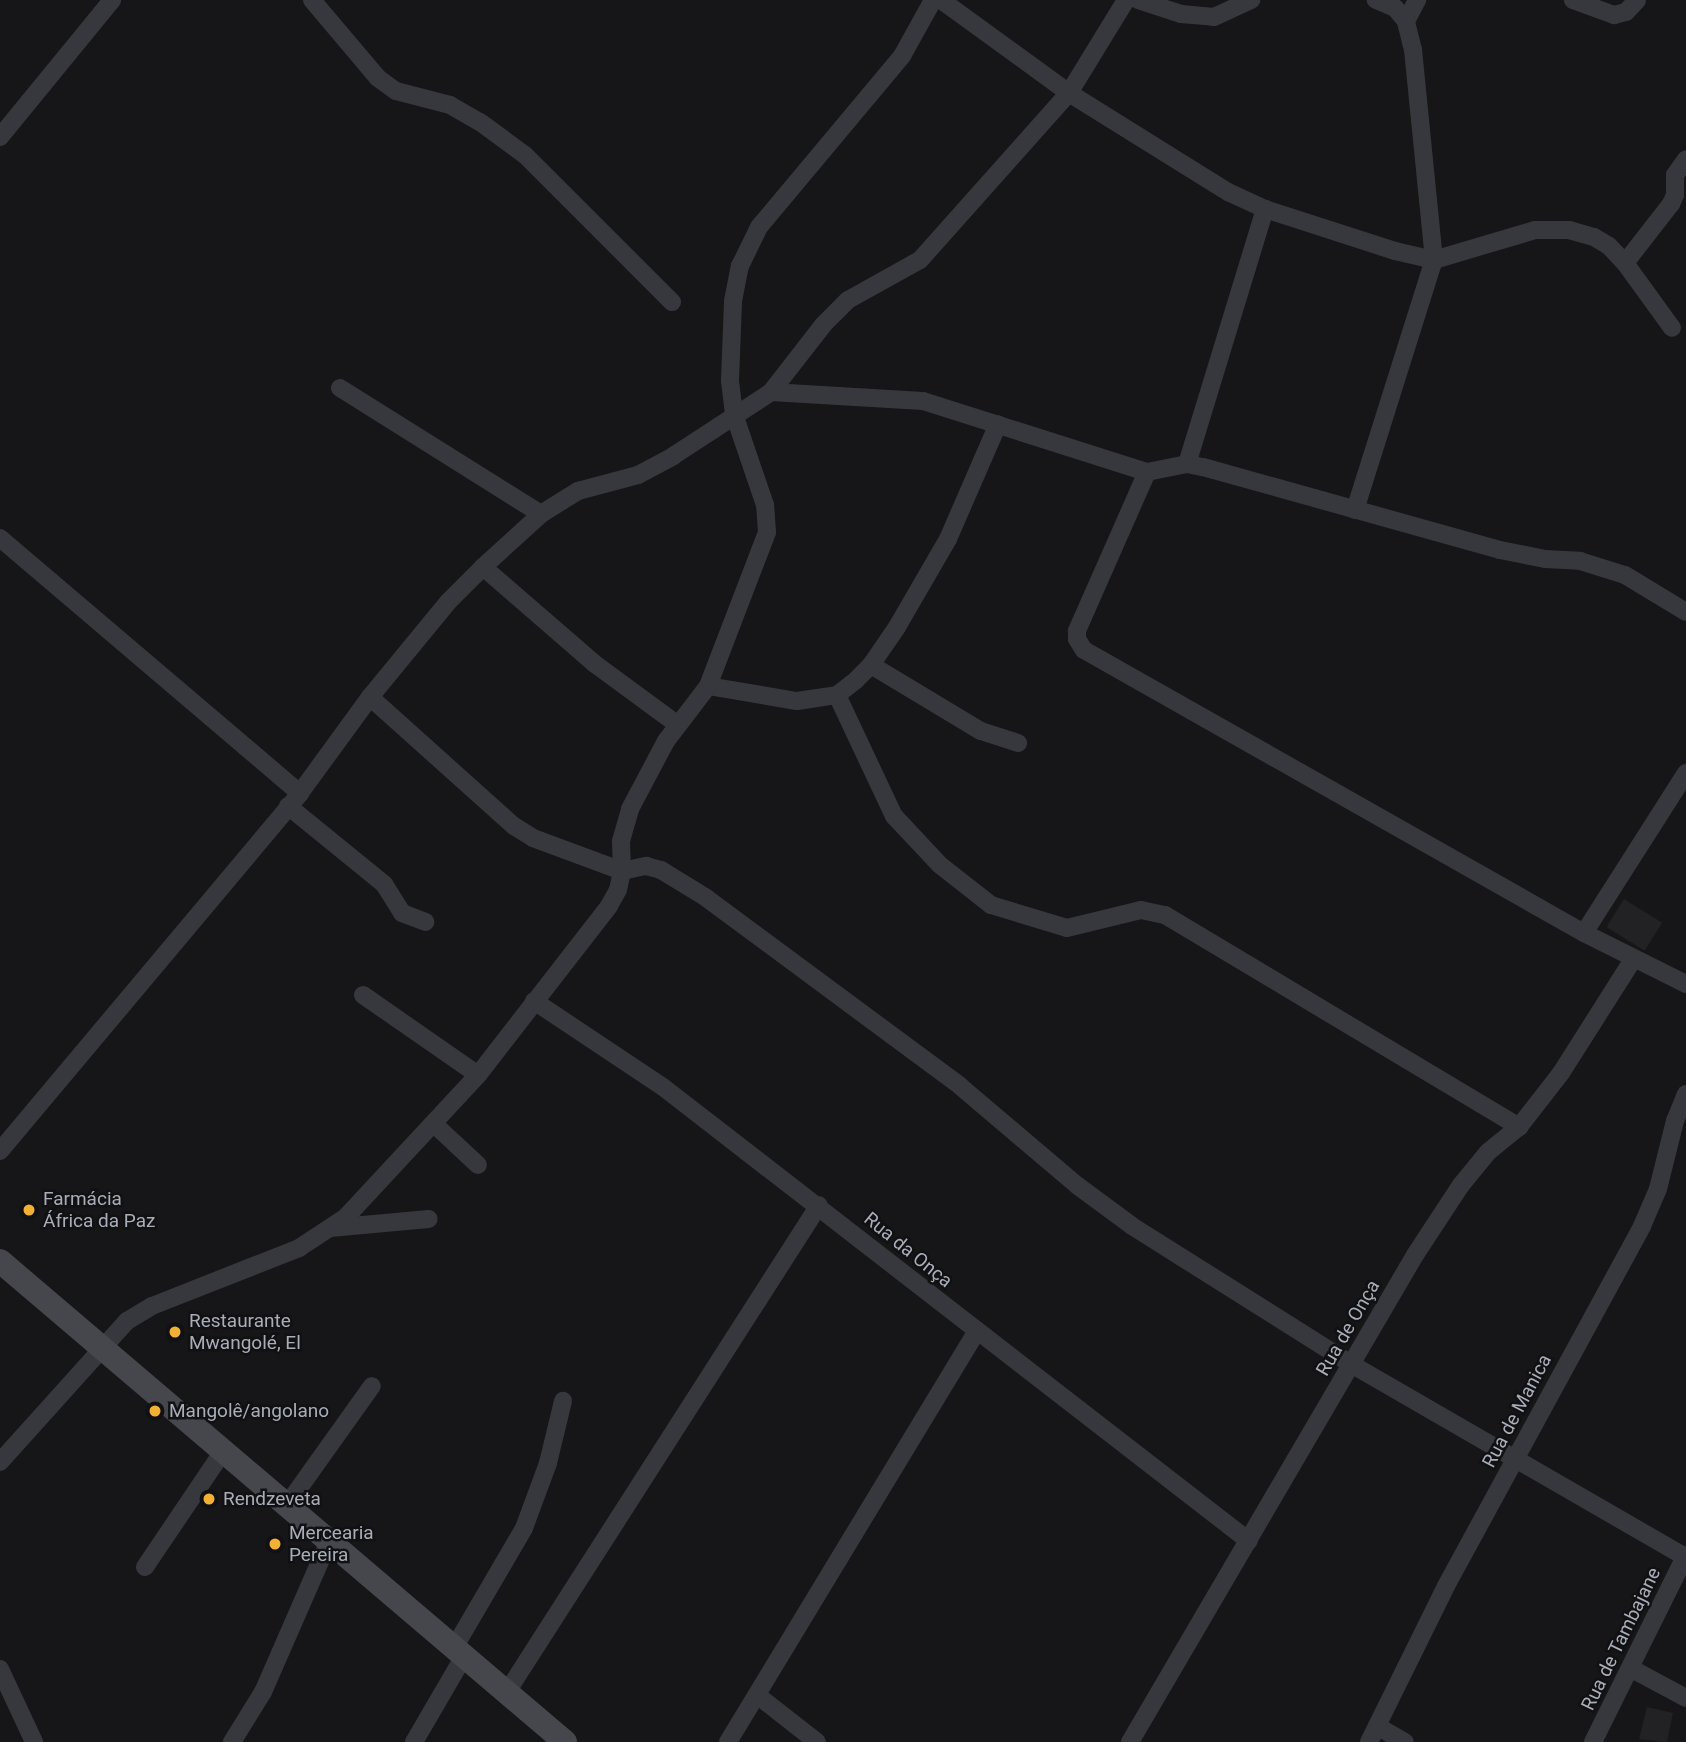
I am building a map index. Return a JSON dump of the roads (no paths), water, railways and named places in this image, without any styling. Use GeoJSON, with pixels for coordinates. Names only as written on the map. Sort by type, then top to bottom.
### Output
{"type":"FeatureCollection","features":[{"type":"Feature","properties":{"kind":"main road"},"geometry":{"type":"LineString","coordinates":[[0,1261],[565,1742]]}},
{"type":"Feature","properties":{"kind":"street"},"geometry":{"type":"LineString","coordinates":[[0,137],[112,0]]}},
{"type":"Feature","properties":{"kind":"street"},"geometry":{"type":"LineString","coordinates":[[312,0],[387,85],[396,91],[450,105],[480,122],[525,155],[673,302]]}},
{"type":"Feature","properties":{"kind":"street"},"geometry":{"type":"LineString","coordinates":[[0,1462],[101,1346],[127,1321],[152,1306],[299,1248],[346,1217],[478,1075],[609,906],[618,890],[622,871],[621,841],[630,809],[643,781],[678,725],[708,686],[767,532],[765,505],[734,414],[731,344],[733,300],[740,266],[759,228],[902,56],[933,0]]}},
{"type":"Feature","properties":{"kind":"street"},"geometry":{"type":"LineString","coordinates":[[942,0],[1069,93],[1228,192],[1265,209],[1395,251],[1434,260],[1535,230],[1569,230],[1594,237],[1609,246],[1625,262],[1672,328]]}},
{"type":"Feature","properties":{"kind":"street"},"geometry":{"type":"LineString","coordinates":[[0,1151],[294,800],[370,697],[483,566],[541,514],[578,491],[638,475],[771,392],[824,324],[848,300],[920,260],[944,236],[1069,93],[1126,0]]}},
{"type":"Feature","properties":{"kind":"street"},"geometry":{"type":"LineString","coordinates":[[1138,0],[1181,14],[1214,17],[1251,0]]}},
{"type":"Feature","properties":{"kind":"street"},"geometry":{"type":"LineString","coordinates":[[1355,510],[1434,260],[1422,113],[1406,21],[1395,8],[1376,0]]}},
{"type":"Feature","properties":{"kind":"street"},"geometry":{"type":"LineString","coordinates":[[1406,21],[1417,0]]}},
{"type":"Feature","properties":{"kind":"street"},"geometry":{"type":"LineString","coordinates":[[1573,0],[1614,15],[1626,12],[1637,0]]}},
{"type":"Feature","properties":{"kind":"street"},"geometry":{"type":"LineString","coordinates":[[1625,262],[1671,204],[1675,195],[1675,175],[1686,159]]}},
{"type":"Feature","properties":{"kind":"street"},"geometry":{"type":"LineString","coordinates":[[1187,464],[1265,209]]}},
{"type":"Feature","properties":{"kind":"street"},"geometry":{"type":"LineString","coordinates":[[340,388],[541,514]]}},
{"type":"Feature","properties":{"kind":"street"},"geometry":{"type":"LineString","coordinates":[[771,392],[923,401],[1111,462],[1147,471],[1187,464],[1500,550],[1545,559],[1580,561],[1625,575],[1686,612]]}},
{"type":"Feature","properties":{"kind":"street"},"geometry":{"type":"LineString","coordinates":[[708,686],[797,701],[837,695],[871,665],[897,627],[948,539],[998,424]]}},
{"type":"Feature","properties":{"kind":"street"},"geometry":{"type":"LineString","coordinates":[[1147,471],[1077,631],[1077,639],[1084,650],[1584,933],[1686,984]]}},
{"type":"Feature","properties":{"kind":"street"},"geometry":{"type":"LineString","coordinates":[[0,538],[294,800],[384,884],[402,913],[425,922]]}},
{"type":"Feature","properties":{"kind":"street"},"geometry":{"type":"LineString","coordinates":[[483,566],[595,664],[678,725]]}},
{"type":"Feature","properties":{"kind":"street"},"geometry":{"type":"LineString","coordinates":[[871,665],[981,731],[1018,743]]}},
{"type":"Feature","properties":{"kind":"street"},"geometry":{"type":"LineString","coordinates":[[837,695],[894,816],[940,865],[991,905],[1067,928],[1140,910],[1166,915],[1519,1127]]}},
{"type":"Feature","properties":{"kind":"street"},"geometry":{"type":"LineString","coordinates":[[370,697],[514,826],[533,838],[622,871],[646,866],[661,870],[705,897],[960,1086],[1078,1186],[1132,1226],[1351,1364],[1685,1556]]}},
{"type":"Feature","properties":{"kind":"street"},"geometry":{"type":"LineString","coordinates":[[1584,933],[1686,773]]}},
{"type":"Feature","properties":{"kind":"street","name":"Rua de Onça"},"geometry":{"type":"LineString","coordinates":[[1130,1742],[1351,1364],[1461,1185],[1488,1152],[1519,1127],[1561,1073],[1634,958]]}},
{"type":"Feature","properties":{"kind":"street"},"geometry":{"type":"LineString","coordinates":[[363,995],[478,1075]]}},
{"type":"Feature","properties":{"kind":"street","name":"Rua da Onça"},"geometry":{"type":"LineString","coordinates":[[534,1001],[663,1087],[819,1205],[976,1332],[1249,1541]]}},
{"type":"Feature","properties":{"kind":"street","name":"Rua de Manica"},"geometry":{"type":"LineString","coordinates":[[1369,1742],[1446,1586],[1642,1226],[1658,1189],[1675,1121],[1686,1094]]}},
{"type":"Feature","properties":{"kind":"street"},"geometry":{"type":"LineString","coordinates":[[434,1124],[478,1165]]}},
{"type":"Feature","properties":{"kind":"street"},"geometry":{"type":"LineString","coordinates":[[507,1692],[819,1205]]}},
{"type":"Feature","properties":{"kind":"street"},"geometry":{"type":"LineString","coordinates":[[330,1228],[429,1219]]}},
{"type":"Feature","properties":{"kind":"street"},"geometry":{"type":"LineString","coordinates":[[728,1742],[976,1332]]}},
{"type":"Feature","properties":{"kind":"street"},"geometry":{"type":"LineString","coordinates":[[287,1505],[372,1387]]}},
{"type":"Feature","properties":{"kind":"street"},"geometry":{"type":"LineString","coordinates":[[414,1742],[524,1528],[548,1464],[563,1401]]}},
{"type":"Feature","properties":{"kind":"street"},"geometry":{"type":"LineString","coordinates":[[145,1567],[224,1450]]}},
{"type":"Feature","properties":{"kind":"street"},"geometry":{"type":"LineString","coordinates":[[232,1742],[263,1692],[328,1541]]}},
{"type":"Feature","properties":{"kind":"street","name":"Rua de Tambajane"},"geometry":{"type":"LineString","coordinates":[[1593,1742],[1632,1669],[1685,1556]]}},
{"type":"Feature","properties":{"kind":"street"},"geometry":{"type":"LineString","coordinates":[[0,1669],[34,1742]]}},
{"type":"Feature","properties":{"kind":"street"},"geometry":{"type":"LineString","coordinates":[[1632,1669],[1686,1699]]}},
{"type":"Feature","properties":{"kind":"street"},"geometry":{"type":"LineString","coordinates":[[757,1695],[817,1742]]}},
{"type":"Feature","properties":{"kind":"street"},"geometry":{"type":"LineString","coordinates":[[1377,1726],[1405,1742]]}},
{"type":"Feature","properties":{"kind":"place","name":"Farmácia África da Paz"},"geometry":{"type":"Point","coordinates":[29,1210]}},
{"type":"Feature","properties":{"kind":"place","name":"Restaurante Mwangolé, El"},"geometry":{"type":"Point","coordinates":[175,1332]}},
{"type":"Feature","properties":{"kind":"place","name":"Mangolê/angolano"},"geometry":{"type":"Point","coordinates":[155,1411]}},
{"type":"Feature","properties":{"kind":"place","name":"Rendzeveta"},"geometry":{"type":"Point","coordinates":[209,1499]}},
{"type":"Feature","properties":{"kind":"place","name":"Mercearia Pereira"},"geometry":{"type":"Point","coordinates":[275,1544]}}]}
